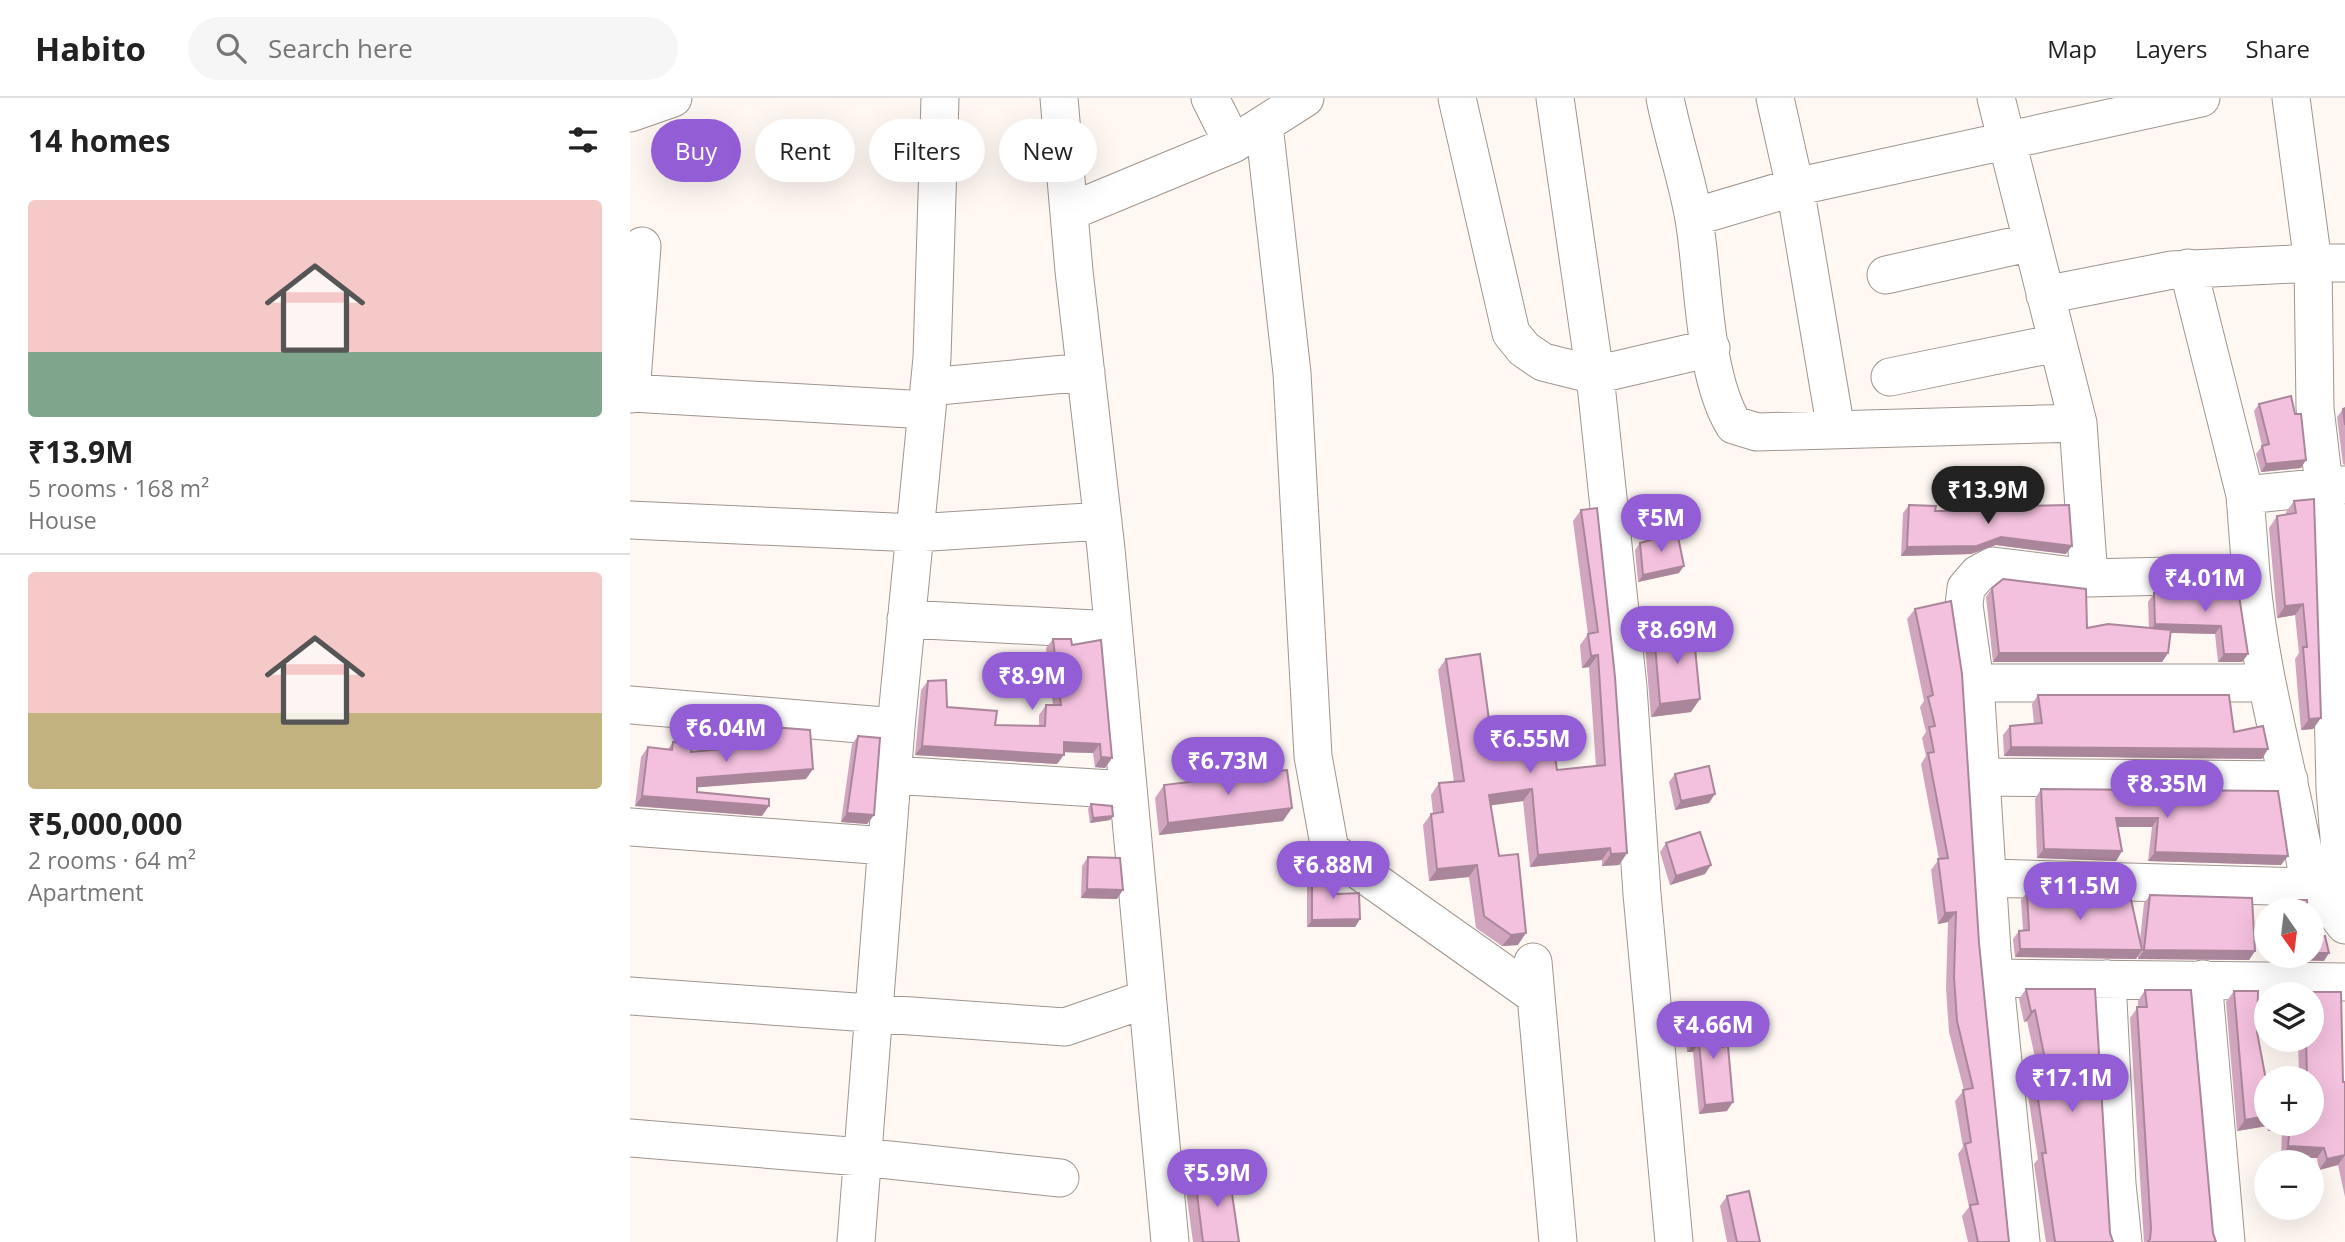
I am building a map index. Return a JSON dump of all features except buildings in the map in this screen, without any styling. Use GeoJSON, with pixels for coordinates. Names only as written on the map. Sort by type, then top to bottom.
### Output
{"type":"FeatureCollection","features":[{"type":"Feature","properties":{"kind":"street"},"geometry":{"type":"LineString","coordinates":[[630,113],[673,98]]}},
{"type":"Feature","properties":{"kind":"street"},"geometry":{"type":"LineString","coordinates":[[856,1242],[896,727],[928,399],[940,98]]}},
{"type":"Feature","properties":{"kind":"street"},"geometry":{"type":"LineString","coordinates":[[1210,98],[1233,144]]}},
{"type":"Feature","properties":{"kind":"street"},"geometry":{"type":"LineString","coordinates":[[1069,212],[1233,144],[1305,98]]}},
{"type":"Feature","properties":{"kind":"street"},"geometry":{"type":"LineString","coordinates":[[1457,98],[1511,333],[1524,349],[1543,362],[1595,375],[1711,348]]}},
{"type":"Feature","properties":{"kind":"street"},"geometry":{"type":"LineString","coordinates":[[1555,98],[1595,375],[1628,687],[1642,894],[1674,1242]]}},
{"type":"Feature","properties":{"kind":"street"},"geometry":{"type":"LineString","coordinates":[[1665,98],[1694,217],[1711,348],[1726,411],[1734,425],[1757,432],[2078,423]]}},
{"type":"Feature","properties":{"kind":"street"},"geometry":{"type":"LineString","coordinates":[[1775,98],[1795,187],[1836,430]]}},
{"type":"Feature","properties":{"kind":"street"},"geometry":{"type":"LineString","coordinates":[[1996,98],[2078,423],[2089,579]]}},
{"type":"Feature","properties":{"kind":"street"},"geometry":{"type":"LineString","coordinates":[[1694,217],[1795,187],[2201,98]]}},
{"type":"Feature","properties":{"kind":"street"},"geometry":{"type":"LineString","coordinates":[[2291,98],[2329,263],[2330,407],[2334,486],[2329,528],[2335,788],[2345,913]]}},
{"type":"Feature","properties":{"kind":"street"},"geometry":{"type":"LineString","coordinates":[[1062,99],[1069,212],[1103,521],[1170,1242]]}},
{"type":"Feature","properties":{"kind":"street"},"geometry":{"type":"LineString","coordinates":[[1264,125],[1292,373],[1313,756],[1330,850],[1535,979],[1558,1242]]}},
{"type":"Feature","properties":{"kind":"street"},"geometry":{"type":"LineString","coordinates":[[1886,275],[2032,242]]}},
{"type":"Feature","properties":{"kind":"street"},"geometry":{"type":"LineString","coordinates":[[642,246],[630,393],[928,399],[1086,372]]}},
{"type":"Feature","properties":{"kind":"street"},"geometry":{"type":"LineString","coordinates":[[2045,295],[2188,268],[2329,263]]}},
{"type":"Feature","properties":{"kind":"street"},"geometry":{"type":"LineString","coordinates":[[2188,268],[2245,495],[2251,574],[2266,682],[2310,887]]}},
{"type":"Feature","properties":{"kind":"street"},"geometry":{"type":"LineString","coordinates":[[1890,377],[2057,343]]}},
{"type":"Feature","properties":{"kind":"street"},"geometry":{"type":"LineString","coordinates":[[2245,495],[2334,486]]}},
{"type":"Feature","properties":{"kind":"street"},"geometry":{"type":"LineString","coordinates":[[630,520],[915,533],[1103,521]]}},
{"type":"Feature","properties":{"kind":"street"},"geometry":{"type":"LineString","coordinates":[[2021,1242],[1995,978],[1975,682],[1964,605],[1966,588],[1978,574],[1993,566],[2089,579],[2251,574]]}},
{"type":"Feature","properties":{"kind":"street"},"geometry":{"type":"LineString","coordinates":[[906,619],[1113,630]]}},
{"type":"Feature","properties":{"kind":"street"},"geometry":{"type":"LineString","coordinates":[[1975,682],[2266,682]]}},
{"type":"Feature","properties":{"kind":"street"},"geometry":{"type":"LineString","coordinates":[[630,705],[896,727]]}},
{"type":"Feature","properties":{"kind":"street"},"geometry":{"type":"LineString","coordinates":[[892,775],[1127,790]]}},
{"type":"Feature","properties":{"kind":"street"},"geometry":{"type":"LineString","coordinates":[[1981,777],[2289,780]]}},
{"type":"Feature","properties":{"kind":"street"},"geometry":{"type":"LineString","coordinates":[[630,827],[886,846]]}},
{"type":"Feature","properties":{"kind":"street"},"geometry":{"type":"LineString","coordinates":[[1987,878],[2310,887],[2322,895],[2345,925]]}},
{"type":"Feature","properties":{"kind":"street"},"geometry":{"type":"LineString","coordinates":[[1995,978],[2345,982]]}},
{"type":"Feature","properties":{"kind":"street"},"geometry":{"type":"LineString","coordinates":[[2107,979],[2123,1242]]}},
{"type":"Feature","properties":{"kind":"street"},"geometry":{"type":"LineString","coordinates":[[2203,979],[2226,1242]]}},
{"type":"Feature","properties":{"kind":"street"},"geometry":{"type":"LineString","coordinates":[[630,996],[1065,1027],[1146,999]]}},
{"type":"Feature","properties":{"kind":"street"},"geometry":{"type":"LineString","coordinates":[[630,1138],[861,1157],[1060,1178]]}}]}
